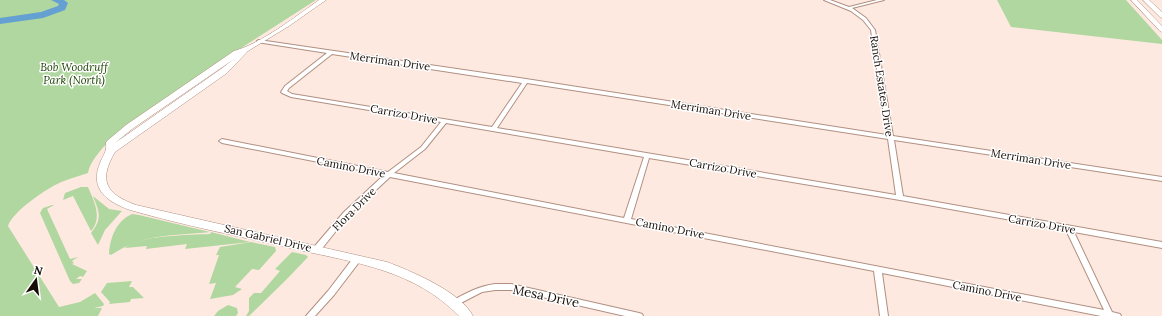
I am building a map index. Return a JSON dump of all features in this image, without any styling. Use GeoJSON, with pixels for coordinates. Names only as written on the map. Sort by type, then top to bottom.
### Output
{"type":"FeatureCollection","features":[{"type":"Feature","properties":{"kind":"street","name":"San Gabriel Drive"},"geometry":{"type":"LineString","coordinates":[[322,0],[246,50],[224,71],[111,150],[102,164],[100,179],[104,191],[116,201],[134,208],[383,265],[411,276],[455,303],[467,316]]}},
{"type":"Feature","properties":{"kind":"street","name":"Ranch Estates Drive"},"geometry":{"type":"LineString","coordinates":[[826,0],[849,8],[865,19],[873,30],[900,198]]}},
{"type":"Feature","properties":{"kind":"street"},"geometry":{"type":"LineString","coordinates":[[849,8],[882,0]]}},
{"type":"Feature","properties":{"kind":"street"},"geometry":{"type":"LineString","coordinates":[[1134,0],[1162,30]]}},
{"type":"Feature","properties":{"kind":"street"},"geometry":{"type":"LineString","coordinates":[[1146,0],[1162,16]]}},
{"type":"Feature","properties":{"kind":"street","name":"Merriman Drive"},"geometry":{"type":"LineString","coordinates":[[259,41],[1162,179]]}},
{"type":"Feature","properties":{"kind":"street","name":"Carrizo Drive"},"geometry":{"type":"LineString","coordinates":[[331,52],[287,87],[284,92],[299,96],[900,198],[1162,245]]}},
{"type":"Feature","properties":{"kind":"street"},"geometry":{"type":"LineString","coordinates":[[494,128],[526,81]]}},
{"type":"Feature","properties":{"kind":"street","name":"Flora Drive"},"geometry":{"type":"LineString","coordinates":[[316,249],[346,214],[388,175],[423,148],[445,121]]}},
{"type":"Feature","properties":{"kind":"street","name":"Camino Drive"},"geometry":{"type":"LineString","coordinates":[[222,141],[388,175],[628,220],[1113,315]]}},
{"type":"Feature","properties":{"kind":"street"},"geometry":{"type":"LineString","coordinates":[[628,220],[647,155]]}},
{"type":"Feature","properties":{"kind":"street"},"geometry":{"type":"LineString","coordinates":[[1069,229],[1113,315]]}},
{"type":"Feature","properties":{"kind":"street"},"geometry":{"type":"LineString","coordinates":[[310,316],[331,293],[357,259]]}},
{"type":"Feature","properties":{"kind":"street"},"geometry":{"type":"LineString","coordinates":[[878,270],[884,316]]}},
{"type":"Feature","properties":{"kind":"street","name":"Mesa Drive"},"geometry":{"type":"LineString","coordinates":[[455,303],[482,289],[494,286],[511,287],[639,316]]}},
{"type":"Feature","properties":{"kind":"green space","name":"Bob Woodruff Park (North)"},"geometry":{"type":"Polygon","coordinates":[[[0,0],[316,0],[235,52],[109,141],[93,160],[88,173],[49,188],[32,200],[11,220],[8,226],[59,307],[80,302],[95,293],[104,304],[103,306],[94,308],[102,308],[98,316],[0,316],[0,0]]]}},
{"type":"Feature","properties":{"kind":"green space"},"geometry":{"type":"Polygon","coordinates":[[[997,0],[1126,0],[1162,40],[1162,44],[1011,27],[997,0]]]}},
{"type":"Feature","properties":{"kind":"green space"},"geometry":{"type":"Polygon","coordinates":[[[81,187],[88,187],[96,209],[97,215],[95,226],[91,231],[73,196],[63,200],[65,193],[81,187]]]}},
{"type":"Feature","properties":{"kind":"green space"},"geometry":{"type":"Polygon","coordinates":[[[93,196],[109,209],[122,211],[105,230],[98,245],[91,233],[95,228],[99,215],[93,196]]]}},
{"type":"Feature","properties":{"kind":"green space"},"geometry":{"type":"Polygon","coordinates":[[[54,205],[47,209],[70,259],[78,257],[72,261],[74,263],[72,264],[87,271],[83,277],[80,276],[76,279],[82,279],[79,283],[73,284],[70,281],[40,213],[43,208],[54,205]]]}},
{"type":"Feature","properties":{"kind":"green space"},"geometry":{"type":"Polygon","coordinates":[[[132,214],[210,232],[171,235],[147,239],[123,248],[111,255],[109,254],[112,236],[122,221],[132,214]]]}},
{"type":"Feature","properties":{"kind":"green space"},"geometry":{"type":"Polygon","coordinates":[[[211,232],[250,242],[185,249],[187,244],[146,249],[147,246],[125,248],[141,240],[178,235],[210,234],[211,232]]]}},
{"type":"Feature","properties":{"kind":"green space"},"geometry":{"type":"Polygon","coordinates":[[[251,242],[275,247],[276,251],[259,270],[252,269],[235,287],[242,289],[233,295],[210,299],[216,283],[209,284],[219,255],[216,255],[220,247],[251,242]]]}},
{"type":"Feature","properties":{"kind":"green space"},"geometry":{"type":"Polygon","coordinates":[[[292,252],[306,255],[308,257],[249,316],[246,316],[249,311],[249,298],[254,293],[261,293],[280,271],[275,269],[292,252]]]}},
{"type":"Feature","properties":{"kind":"green space"},"geometry":{"type":"Polygon","coordinates":[[[132,281],[129,287],[133,287],[144,298],[131,299],[130,302],[109,304],[110,302],[101,292],[107,283],[132,281]]]}},
{"type":"Feature","properties":{"kind":"green space"},"geometry":{"type":"Polygon","coordinates":[[[228,305],[237,308],[238,313],[236,316],[214,316],[218,311],[228,305]]]}},
{"type":"Feature","properties":{"kind":"waterway"},"geometry":{"type":"LineString","coordinates":[[0,21],[43,15],[62,8],[64,3],[55,0]]}}]}
